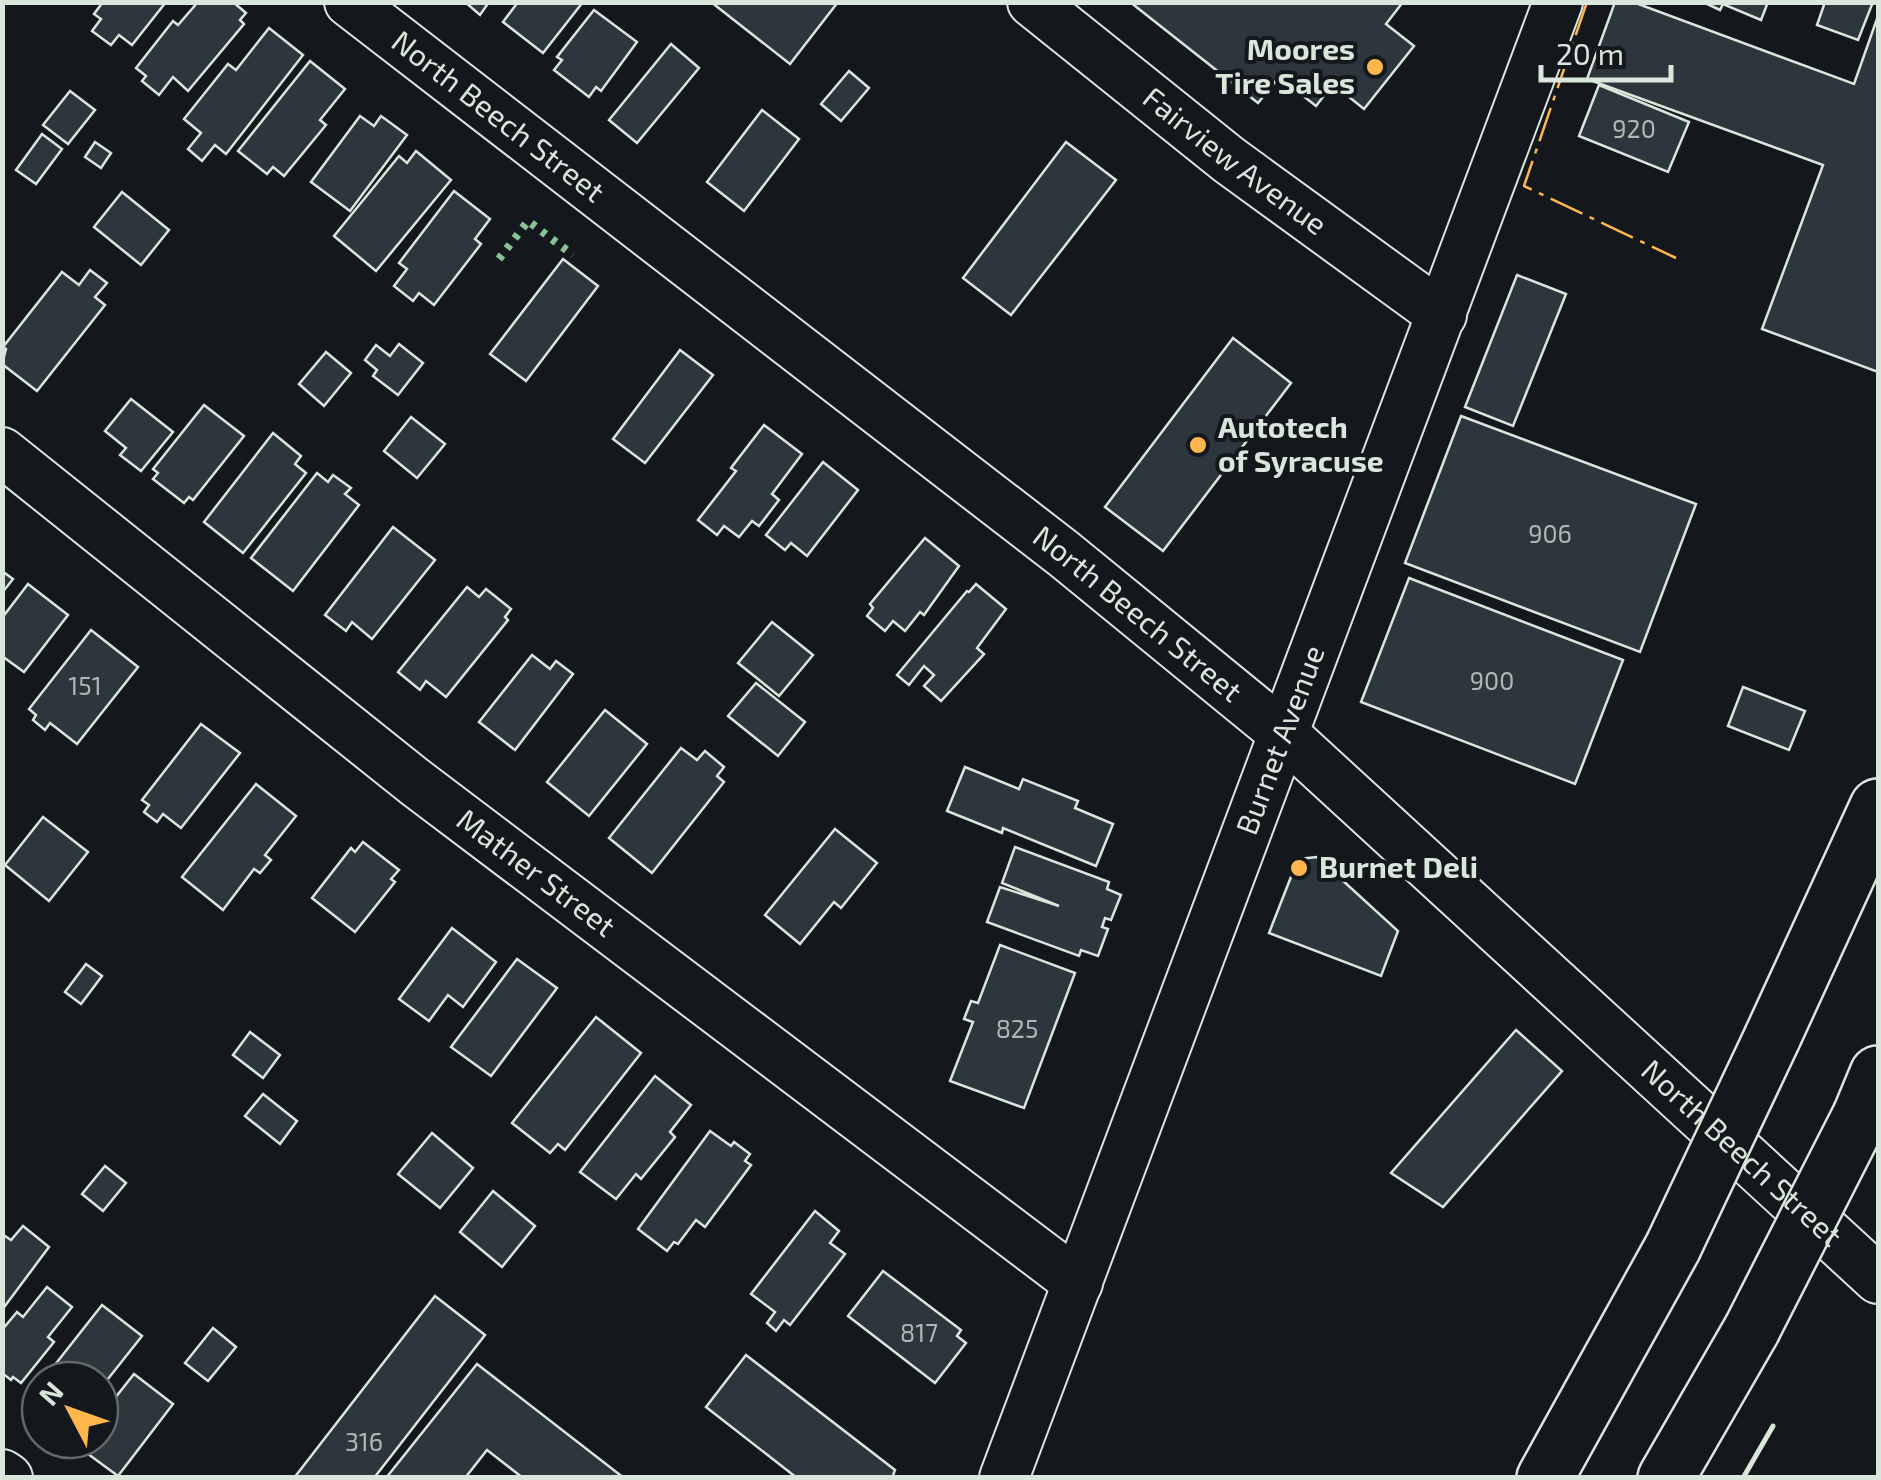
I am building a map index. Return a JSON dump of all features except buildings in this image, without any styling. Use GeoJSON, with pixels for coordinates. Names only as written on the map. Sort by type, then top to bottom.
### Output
{"type":"FeatureCollection","features":[{"type":"Feature","properties":{"kind":"highway"},"geometry":{"type":"LineString","coordinates":[[1545,1478],[1673,1247],[1878,807]]}},
{"type":"Feature","properties":{"kind":"highway"},"geometry":{"type":"LineString","coordinates":[[1666,1478],[1752,1328],[1870,1094]]}},
{"type":"Feature","properties":{"kind":"street","name":"North Beech Street"},"geometry":{"type":"LineString","coordinates":[[349,2],[1064,554],[1284,734],[1878,1279]]}},
{"type":"Feature","properties":{"kind":"street","name":"Fairview Avenue"},"geometry":{"type":"LineString","coordinates":[[1032,2],[1229,160],[1442,315]]}},
{"type":"Feature","properties":{"kind":"street","name":"Burnet Avenue"},"geometry":{"type":"LineString","coordinates":[[1004,1478],[1558,2]]}},
{"type":"Feature","properties":{"kind":"street","name":"Mather Street"},"geometry":{"type":"LineString","coordinates":[[2,452],[415,782],[1078,1283]]}},
{"type":"Feature","properties":{"kind":"hedge"},"geometry":{"type":"LineString","coordinates":[[499,259],[528,221],[573,255]]}},
{"type":"Feature","properties":{"kind":"wall"},"geometry":{"type":"LineString","coordinates":[[1743,1478],[1773,1426]]}},
{"type":"Feature","properties":{"kind":"power"},"geometry":{"type":"LineString","coordinates":[[1587,2],[1524,186],[1676,258]]}},
{"type":"Feature","properties":{"kind":"place","name":"Moores Tire Sales"},"geometry":{"type":"Point","coordinates":[1375,67]}},
{"type":"Feature","properties":{"kind":"place","name":"Autotech of Syracuse"},"geometry":{"type":"Point","coordinates":[1198,445]}},
{"type":"Feature","properties":{"kind":"place","name":"Burnet Deli"},"geometry":{"type":"Point","coordinates":[1299,868]}}]}
